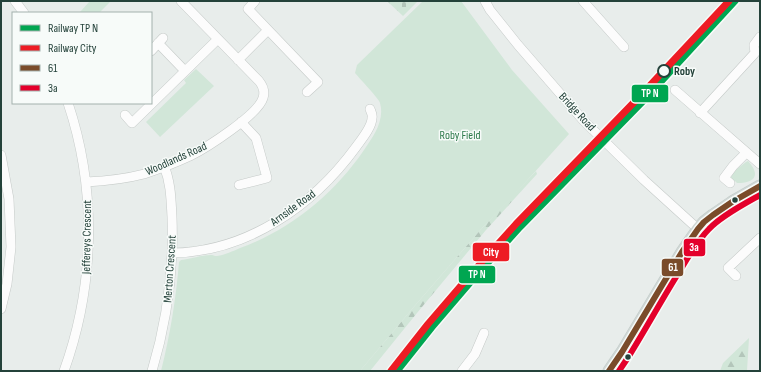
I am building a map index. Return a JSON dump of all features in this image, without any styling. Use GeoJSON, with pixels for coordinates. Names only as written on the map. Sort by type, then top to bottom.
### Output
{"type":"FeatureCollection","features":[{"type":"Feature","properties":{"kind":"main road"},"geometry":{"type":"LineString","coordinates":[[609,371],[682,252],[698,229],[713,215],[760,186]]}},
{"type":"Feature","properties":{"kind":"street"},"geometry":{"type":"LineString","coordinates":[[16,1],[23,12]]}},
{"type":"Feature","properties":{"kind":"street","name":"Woodlands Road"},"geometry":{"type":"LineString","coordinates":[[86,182],[120,179],[143,174],[189,156],[208,146],[241,122],[260,104],[263,99],[264,93],[261,83],[181,1]]}},
{"type":"Feature","properties":{"kind":"street"},"geometry":{"type":"LineString","coordinates":[[255,1],[248,9],[318,82],[307,92]]}},
{"type":"Feature","properties":{"kind":"street","name":"Bridge Road"},"geometry":{"type":"LineString","coordinates":[[485,1],[490,10],[518,45],[583,120],[644,180],[698,229]]}},
{"type":"Feature","properties":{"kind":"street"},"geometry":{"type":"LineString","coordinates":[[583,1],[624,47]]}},
{"type":"Feature","properties":{"kind":"street"},"geometry":{"type":"LineString","coordinates":[[238,60],[268,30]]}},
{"type":"Feature","properties":{"kind":"street"},"geometry":{"type":"LineString","coordinates":[[700,113],[755,53],[754,45],[760,37]]}},
{"type":"Feature","properties":{"kind":"street"},"geometry":{"type":"LineString","coordinates":[[152,103],[218,39]]}},
{"type":"Feature","properties":{"kind":"street"},"geometry":{"type":"LineString","coordinates":[[152,50],[161,41],[185,71]]}},
{"type":"Feature","properties":{"kind":"street"},"geometry":{"type":"LineString","coordinates":[[675,90],[700,113],[758,161]]}},
{"type":"Feature","properties":{"kind":"street","name":"Jeffereys Crescent"},"geometry":{"type":"LineString","coordinates":[[64,371],[80,318],[88,264],[89,220],[82,153],[68,104]]}},
{"type":"Feature","properties":{"kind":"street"},"geometry":{"type":"LineString","coordinates":[[125,115],[132,123],[151,104]]}},
{"type":"Feature","properties":{"kind":"street","name":"Arnside Road"},"geometry":{"type":"LineString","coordinates":[[172,254],[193,252],[222,246],[256,233],[287,215],[321,187],[346,159],[370,126],[372,114],[370,109]]}},
{"type":"Feature","properties":{"kind":"street"},"geometry":{"type":"LineString","coordinates":[[239,185],[267,178],[256,138],[241,122]]}},
{"type":"Feature","properties":{"kind":"street"},"geometry":{"type":"LineString","coordinates":[[730,183],[724,178],[746,152]]}},
{"type":"Feature","properties":{"kind":"street"},"geometry":{"type":"LineString","coordinates":[[1,155],[9,199],[11,247],[7,284],[1,309]]}},
{"type":"Feature","properties":{"kind":"street","name":"Merton Crescent"},"geometry":{"type":"LineString","coordinates":[[152,371],[166,315],[172,254],[170,184],[168,174],[164,166]]}},
{"type":"Feature","properties":{"kind":"street"},"geometry":{"type":"LineString","coordinates":[[736,276],[728,268],[760,238]]}},
{"type":"Feature","properties":{"kind":"street"},"geometry":{"type":"LineString","coordinates":[[462,371],[475,354],[484,333]]}},
{"type":"Feature","properties":{"kind":"green space"},"geometry":{"type":"Polygon","coordinates":[[[90,1],[111,1],[100,12],[80,12],[90,1]]]}},
{"type":"Feature","properties":{"kind":"green space"},"geometry":{"type":"Polygon","coordinates":[[[387,1],[418,1],[403,16],[387,1]]]}},
{"type":"Feature","properties":{"kind":"green space","name":"Roby Field"},"geometry":{"type":"Polygon","coordinates":[[[423,1],[461,1],[512,70],[569,134],[483,227],[360,371],[161,371],[172,317],[179,262],[181,260],[204,256],[223,255],[258,240],[293,221],[325,196],[352,166],[371,140],[380,122],[380,103],[355,73],[357,65],[423,1]]]}},
{"type":"Feature","properties":{"kind":"green space"},"geometry":{"type":"Polygon","coordinates":[[[196,69],[214,86],[160,137],[146,122],[186,83],[184,80],[196,69]]]}},
{"type":"Feature","properties":{"kind":"green space"},"geometry":{"type":"Polygon","coordinates":[[[748,161],[755,174],[752,180],[743,183],[733,182],[731,178],[733,172],[748,161]]]}},
{"type":"Feature","properties":{"kind":"green space"},"geometry":{"type":"Polygon","coordinates":[[[536,171],[537,174],[486,230],[370,371],[360,371],[483,227],[536,171]]]}},
{"type":"Feature","properties":{"kind":"green space"},"geometry":{"type":"Polygon","coordinates":[[[749,338],[747,371],[720,371],[723,363],[749,338]]]}},
{"type":"Feature","properties":{"kind":"transit line"},"geometry":{"type":"LineString","coordinates":[[397,371],[432,327],[520,227],[646,98],[735,1]]}},
{"type":"Feature","properties":{"kind":"transit line","name":"61"},"geometry":{"type":"LineString","coordinates":[[609,371],[682,252],[698,229],[713,215],[760,186]]}},
{"type":"Feature","properties":{"kind":"transit line","name":"3a"},"geometry":{"type":"LineString","coordinates":[[619,371],[687,258],[700,240],[720,219],[760,195]]}},
{"type":"Feature","properties":{"kind":"rail line","name":"City"},"geometry":{"type":"LineString","coordinates":[[391,371],[428,324],[516,224],[642,94],[729,1]]}},
{"type":"Feature","properties":{"kind":"place","name":"Roby"},"geometry":{"type":"Point","coordinates":[664,71]}}]}
